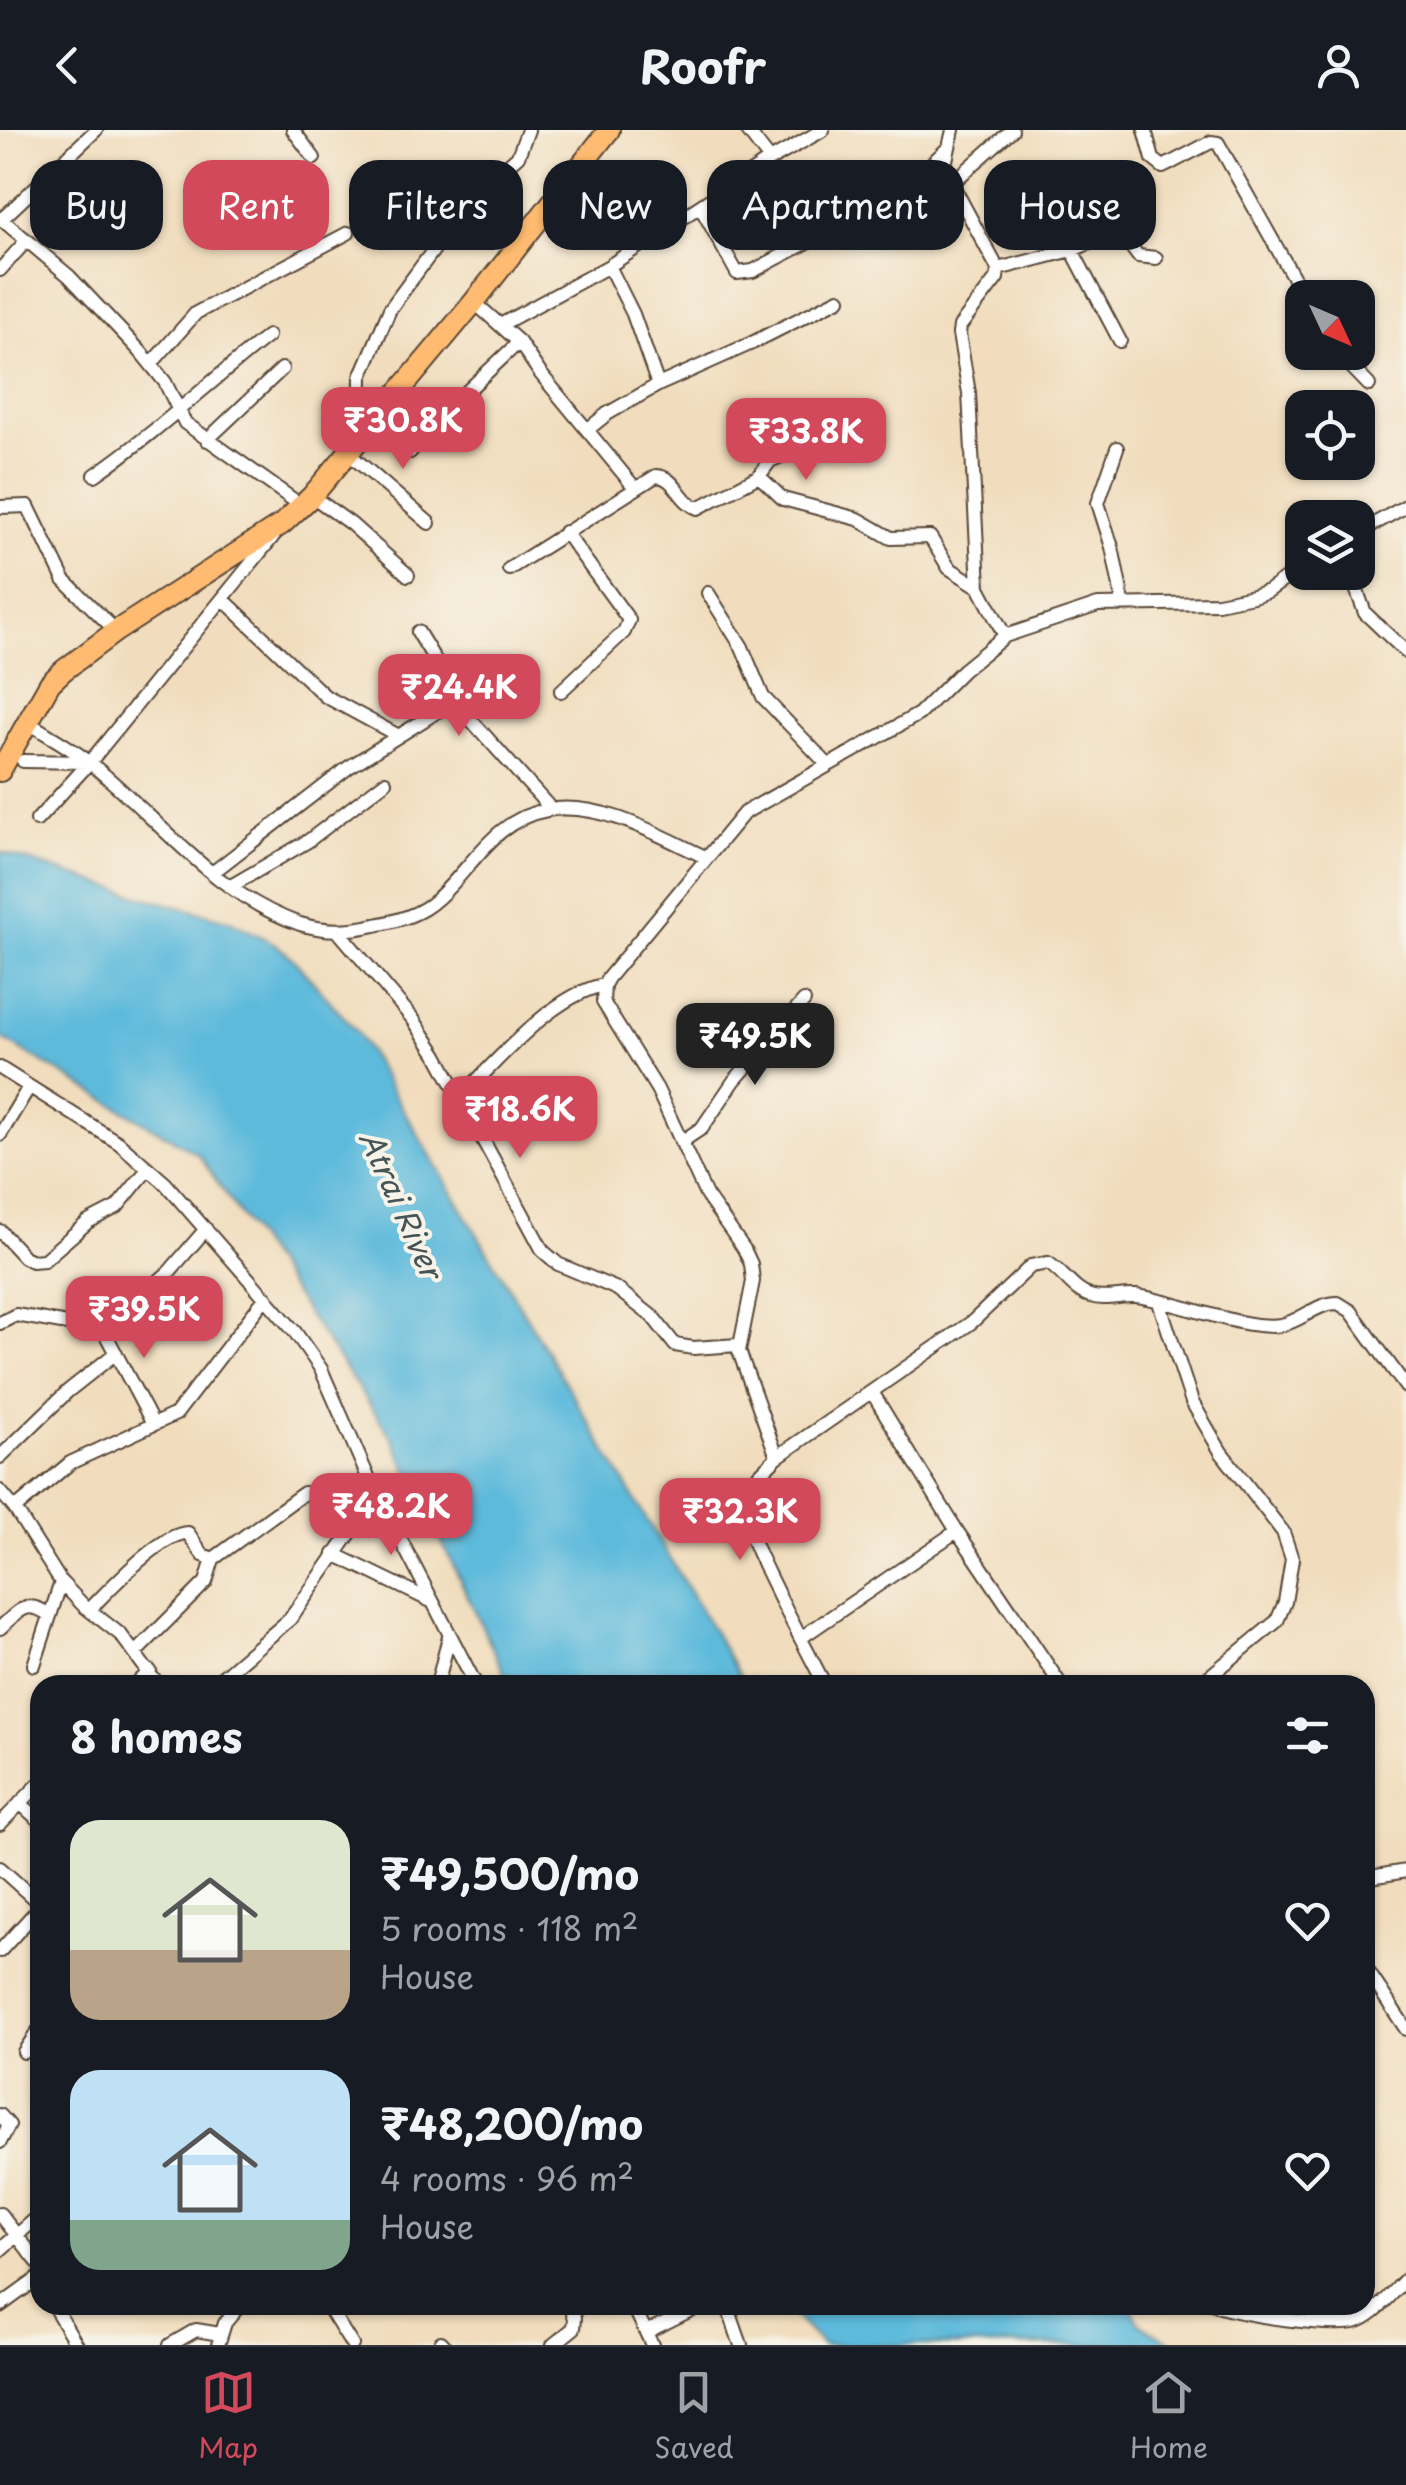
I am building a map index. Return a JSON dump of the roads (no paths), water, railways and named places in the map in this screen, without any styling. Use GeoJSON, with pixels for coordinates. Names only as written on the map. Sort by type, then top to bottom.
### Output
{"type":"FeatureCollection","features":[{"type":"Feature","properties":{"kind":"main road"},"geometry":{"type":"LineString","coordinates":[[0,767],[50,683],[64,670],[282,524],[307,501],[474,302],[609,130]]}},
{"type":"Feature","properties":{"kind":"street"},"geometry":{"type":"LineString","coordinates":[[96,130],[1,218],[69,276],[151,364],[165,382],[178,413],[194,432],[360,532],[408,575]]}},
{"type":"Feature","properties":{"kind":"street"},"geometry":{"type":"LineString","coordinates":[[293,130],[314,158]]}},
{"type":"Feature","properties":{"kind":"street"},"geometry":{"type":"LineString","coordinates":[[429,523],[354,445],[360,377],[390,309],[474,194],[518,156],[528,130]]}},
{"type":"Feature","properties":{"kind":"street"},"geometry":{"type":"LineString","coordinates":[[747,130],[770,160],[823,130]]}},
{"type":"Feature","properties":{"kind":"street"},"geometry":{"type":"LineString","coordinates":[[946,160],[954,130]]}},
{"type":"Feature","properties":{"kind":"street"},"geometry":{"type":"LineString","coordinates":[[964,173],[1012,130]]}},
{"type":"Feature","properties":{"kind":"street"},"geometry":{"type":"LineString","coordinates":[[1144,130],[1153,159],[1163,167],[1211,142],[1218,143],[1295,280]]}},
{"type":"Feature","properties":{"kind":"street"},"geometry":{"type":"LineString","coordinates":[[935,160],[949,147]]}},
{"type":"Feature","properties":{"kind":"street"},"geometry":{"type":"LineString","coordinates":[[502,324],[609,266],[707,201]]}},
{"type":"Feature","properties":{"kind":"street"},"geometry":{"type":"LineString","coordinates":[[700,206],[707,219]]}},
{"type":"Feature","properties":{"kind":"street"},"geometry":{"type":"LineString","coordinates":[[964,206],[998,269],[996,278],[960,326],[959,334],[971,415],[979,587],[1005,636]]}},
{"type":"Feature","properties":{"kind":"street"},"geometry":{"type":"LineString","coordinates":[[151,364],[196,313],[348,233]]}},
{"type":"Feature","properties":{"kind":"street"},"geometry":{"type":"LineString","coordinates":[[1,268],[27,240]]}},
{"type":"Feature","properties":{"kind":"street"},"geometry":{"type":"LineString","coordinates":[[724,250],[737,274],[753,271],[793,250]]}},
{"type":"Feature","properties":{"kind":"street"},"geometry":{"type":"LineString","coordinates":[[998,269],[1072,250],[1120,341]]}},
{"type":"Feature","properties":{"kind":"street"},"geometry":{"type":"LineString","coordinates":[[1134,250],[1138,256],[1156,258]]}},
{"type":"Feature","properties":{"kind":"street"},"geometry":{"type":"LineString","coordinates":[[609,266],[633,314],[658,385]]}},
{"type":"Feature","properties":{"kind":"street"},"geometry":{"type":"LineString","coordinates":[[587,430],[658,385],[839,299]]}},
{"type":"Feature","properties":{"kind":"street"},"geometry":{"type":"LineString","coordinates":[[474,302],[519,342],[635,488]]}},
{"type":"Feature","properties":{"kind":"street"},"geometry":{"type":"LineString","coordinates":[[95,475],[178,413],[268,336]]}},
{"type":"Feature","properties":{"kind":"street"},"geometry":{"type":"LineString","coordinates":[[410,452],[443,414],[519,342]]}},
{"type":"Feature","properties":{"kind":"street"},"geometry":{"type":"LineString","coordinates":[[207,440],[282,369]]}},
{"type":"Feature","properties":{"kind":"street"},"geometry":{"type":"LineString","coordinates":[[1354,370],[1369,385]]}},
{"type":"Feature","properties":{"kind":"street"},"geometry":{"type":"LineString","coordinates":[[509,569],[661,475],[670,480],[687,504],[698,508],[759,476],[775,458],[823,438]]}},
{"type":"Feature","properties":{"kind":"street"},"geometry":{"type":"LineString","coordinates":[[1117,448],[1098,503],[1112,548],[1122,602]]}},
{"type":"Feature","properties":{"kind":"street"},"geometry":{"type":"LineString","coordinates":[[759,476],[784,499],[858,519],[891,538],[930,537],[949,568],[979,587]]}},
{"type":"Feature","properties":{"kind":"street"},"geometry":{"type":"LineString","coordinates":[[0,507],[28,506],[64,580],[116,632]]}},
{"type":"Feature","properties":{"kind":"street"},"geometry":{"type":"LineString","coordinates":[[1375,523],[1406,506]]}},
{"type":"Feature","properties":{"kind":"street"},"geometry":{"type":"LineString","coordinates":[[37,820],[90,762],[282,524]]}},
{"type":"Feature","properties":{"kind":"street"},"geometry":{"type":"LineString","coordinates":[[560,691],[624,632],[629,620],[565,532]]}},
{"type":"Feature","properties":{"kind":"street"},"geometry":{"type":"LineString","coordinates":[[777,1457],[738,1345],[753,1281],[750,1264],[744,1249],[706,1195],[657,1089],[604,1002],[604,985],[744,813],[919,714],[963,670],[1005,636],[1098,605],[1218,603],[1268,590],[1285,578]]}},
{"type":"Feature","properties":{"kind":"street"},"geometry":{"type":"LineString","coordinates":[[1357,590],[1366,613],[1406,652]]}},
{"type":"Feature","properties":{"kind":"street"},"geometry":{"type":"LineString","coordinates":[[708,593],[742,647],[763,697],[828,766]]}},
{"type":"Feature","properties":{"kind":"street"},"geometry":{"type":"LineString","coordinates":[[224,600],[324,696],[397,735]]}},
{"type":"Feature","properties":{"kind":"street"},"geometry":{"type":"LineString","coordinates":[[418,632],[456,700],[514,772],[551,809]]}},
{"type":"Feature","properties":{"kind":"street"},"geometry":{"type":"LineString","coordinates":[[212,872],[314,792],[456,700]]}},
{"type":"Feature","properties":{"kind":"street"},"geometry":{"type":"LineString","coordinates":[[26,721],[90,762],[179,847],[230,886],[301,924],[338,932],[400,920],[426,908],[492,838],[518,820],[551,809],[606,815],[705,858]]}},
{"type":"Feature","properties":{"kind":"street"},"geometry":{"type":"LineString","coordinates":[[24,761],[90,762]]}},
{"type":"Feature","properties":{"kind":"street"},"geometry":{"type":"LineString","coordinates":[[230,886],[308,842],[385,782]]}},
{"type":"Feature","properties":{"kind":"street"},"geometry":{"type":"LineString","coordinates":[[338,932],[413,1019],[548,1257],[612,1286],[648,1312],[675,1345],[738,1345]]}},
{"type":"Feature","properties":{"kind":"street"},"geometry":{"type":"LineString","coordinates":[[460,1098],[516,1043],[564,1004],[589,988],[604,985]]}},
{"type":"Feature","properties":{"kind":"street"},"geometry":{"type":"LineString","coordinates":[[681,1142],[702,1128],[734,1080],[804,1000]]}},
{"type":"Feature","properties":{"kind":"street"},"geometry":{"type":"LineString","coordinates":[[0,1068],[119,1143],[206,1229],[266,1297],[321,1370],[376,1494],[471,1675]]}},
{"type":"Feature","properties":{"kind":"street"},"geometry":{"type":"LineString","coordinates":[[0,1135],[28,1087]]}},
{"type":"Feature","properties":{"kind":"street"},"geometry":{"type":"LineString","coordinates":[[0,1232],[24,1257],[44,1260],[88,1222],[117,1207],[148,1169]]}},
{"type":"Feature","properties":{"kind":"street"},"geometry":{"type":"LineString","coordinates":[[0,1323],[16,1314],[73,1325],[131,1305],[206,1229]]}},
{"type":"Feature","properties":{"kind":"street"},"geometry":{"type":"LineString","coordinates":[[819,1675],[737,1500],[742,1489],[777,1457],[972,1322],[1031,1266],[1043,1262],[1054,1267],[1087,1295],[1139,1296],[1265,1326],[1281,1325],[1316,1308],[1338,1303],[1351,1311],[1406,1387]]}},
{"type":"Feature","properties":{"kind":"street"},"geometry":{"type":"LineString","coordinates":[[15,1509],[70,1463],[184,1406],[266,1297]]}},
{"type":"Feature","properties":{"kind":"street"},"geometry":{"type":"LineString","coordinates":[[1159,1302],[1176,1361],[1198,1414],[1221,1452],[1283,1532],[1292,1559],[1277,1621],[1211,1675]]}},
{"type":"Feature","properties":{"kind":"street"},"geometry":{"type":"LineString","coordinates":[[97,1318],[153,1424]]}},
{"type":"Feature","properties":{"kind":"street"},"geometry":{"type":"LineString","coordinates":[[0,1457],[68,1392],[116,1353]]}},
{"type":"Feature","properties":{"kind":"street"},"geometry":{"type":"LineString","coordinates":[[872,1392],[957,1531],[1054,1675]]}},
{"type":"Feature","properties":{"kind":"street"},"geometry":{"type":"LineString","coordinates":[[0,1492],[61,1582],[121,1635],[153,1675]]}},
{"type":"Feature","properties":{"kind":"street"},"geometry":{"type":"LineString","coordinates":[[136,1652],[206,1582],[213,1559],[304,1492],[314,1495],[352,1528]]}},
{"type":"Feature","properties":{"kind":"street"},"geometry":{"type":"LineString","coordinates":[[224,1675],[290,1618],[376,1494]]}},
{"type":"Feature","properties":{"kind":"street"},"geometry":{"type":"LineString","coordinates":[[802,1637],[957,1531]]}},
{"type":"Feature","properties":{"kind":"street"},"geometry":{"type":"LineString","coordinates":[[89,1610],[137,1564],[180,1533],[188,1534],[203,1555],[213,1559]]}},
{"type":"Feature","properties":{"kind":"street"},"geometry":{"type":"LineString","coordinates":[[334,1554],[429,1600]]}},
{"type":"Feature","properties":{"kind":"street"},"geometry":{"type":"LineString","coordinates":[[34,1665],[61,1582]]}},
{"type":"Feature","properties":{"kind":"street"},"geometry":{"type":"LineString","coordinates":[[0,1628],[28,1606],[37,1606],[49,1614]]}},
{"type":"Feature","properties":{"kind":"street"},"geometry":{"type":"LineString","coordinates":[[440,1675],[450,1637]]}},
{"type":"Feature","properties":{"kind":"street"},"geometry":{"type":"LineString","coordinates":[[145,1675],[150,1670]]}},
{"type":"Feature","properties":{"kind":"street"},"geometry":{"type":"LineString","coordinates":[[0,1824],[30,1793]]}},
{"type":"Feature","properties":{"kind":"street"},"geometry":{"type":"LineString","coordinates":[[20,1803],[30,1812]]}},
{"type":"Feature","properties":{"kind":"street"},"geometry":{"type":"LineString","coordinates":[[0,1868],[30,1896]]}},
{"type":"Feature","properties":{"kind":"street"},"geometry":{"type":"LineString","coordinates":[[1375,1876],[1406,1871]]}},
{"type":"Feature","properties":{"kind":"street"},"geometry":{"type":"LineString","coordinates":[[0,1952],[30,1917]]}},
{"type":"Feature","properties":{"kind":"street"},"geometry":{"type":"LineString","coordinates":[[1375,1982],[1406,2028]]}},
{"type":"Feature","properties":{"kind":"street"},"geometry":{"type":"LineString","coordinates":[[24,2052],[30,2043]]}},
{"type":"Feature","properties":{"kind":"street"},"geometry":{"type":"LineString","coordinates":[[0,2115],[9,2125],[0,2142]]}},
{"type":"Feature","properties":{"kind":"street"},"geometry":{"type":"LineString","coordinates":[[0,2214],[30,2250]]}},
{"type":"Feature","properties":{"kind":"street"},"geometry":{"type":"LineString","coordinates":[[0,2250],[30,2225]]}},
{"type":"Feature","properties":{"kind":"street"},"geometry":{"type":"LineString","coordinates":[[1375,2309],[1406,2278]]}},
{"type":"Feature","properties":{"kind":"street"},"geometry":{"type":"LineString","coordinates":[[0,2306],[30,2284]]}},
{"type":"Feature","properties":{"kind":"street"},"geometry":{"type":"LineString","coordinates":[[59,2315],[77,2345]]}},
{"type":"Feature","properties":{"kind":"street"},"geometry":{"type":"LineString","coordinates":[[170,2345],[196,2330],[219,2339],[234,2315]]}},
{"type":"Feature","properties":{"kind":"street"},"geometry":{"type":"LineString","coordinates":[[333,2315],[352,2345]]}},
{"type":"Feature","properties":{"kind":"street"},"geometry":{"type":"LineString","coordinates":[[553,2345],[574,2328],[575,2315]]}},
{"type":"Feature","properties":{"kind":"street"},"geometry":{"type":"LineString","coordinates":[[638,2315],[649,2338],[686,2315]]}},
{"type":"Feature","properties":{"kind":"street"},"geometry":{"type":"LineString","coordinates":[[730,2315],[741,2345]]}},
{"type":"Feature","properties":{"kind":"street"},"geometry":{"type":"LineString","coordinates":[[1272,2315],[1319,2323],[1357,2322],[1367,2315]]}},
{"type":"Feature","properties":{"kind":"water","name":"Atrai River"},"geometry":{"type":"Polygon","coordinates":[[[0,852],[228,920],[274,943],[291,957],[357,1032],[739,1675],[505,1675],[393,1439],[199,1155],[0,1037],[0,852]]]}},
{"type":"Feature","properties":{"kind":"water"},"geometry":{"type":"Polygon","coordinates":[[[793,2315],[1135,2315],[1139,2323],[1175,2345],[822,2345],[793,2315]]]}}]}
